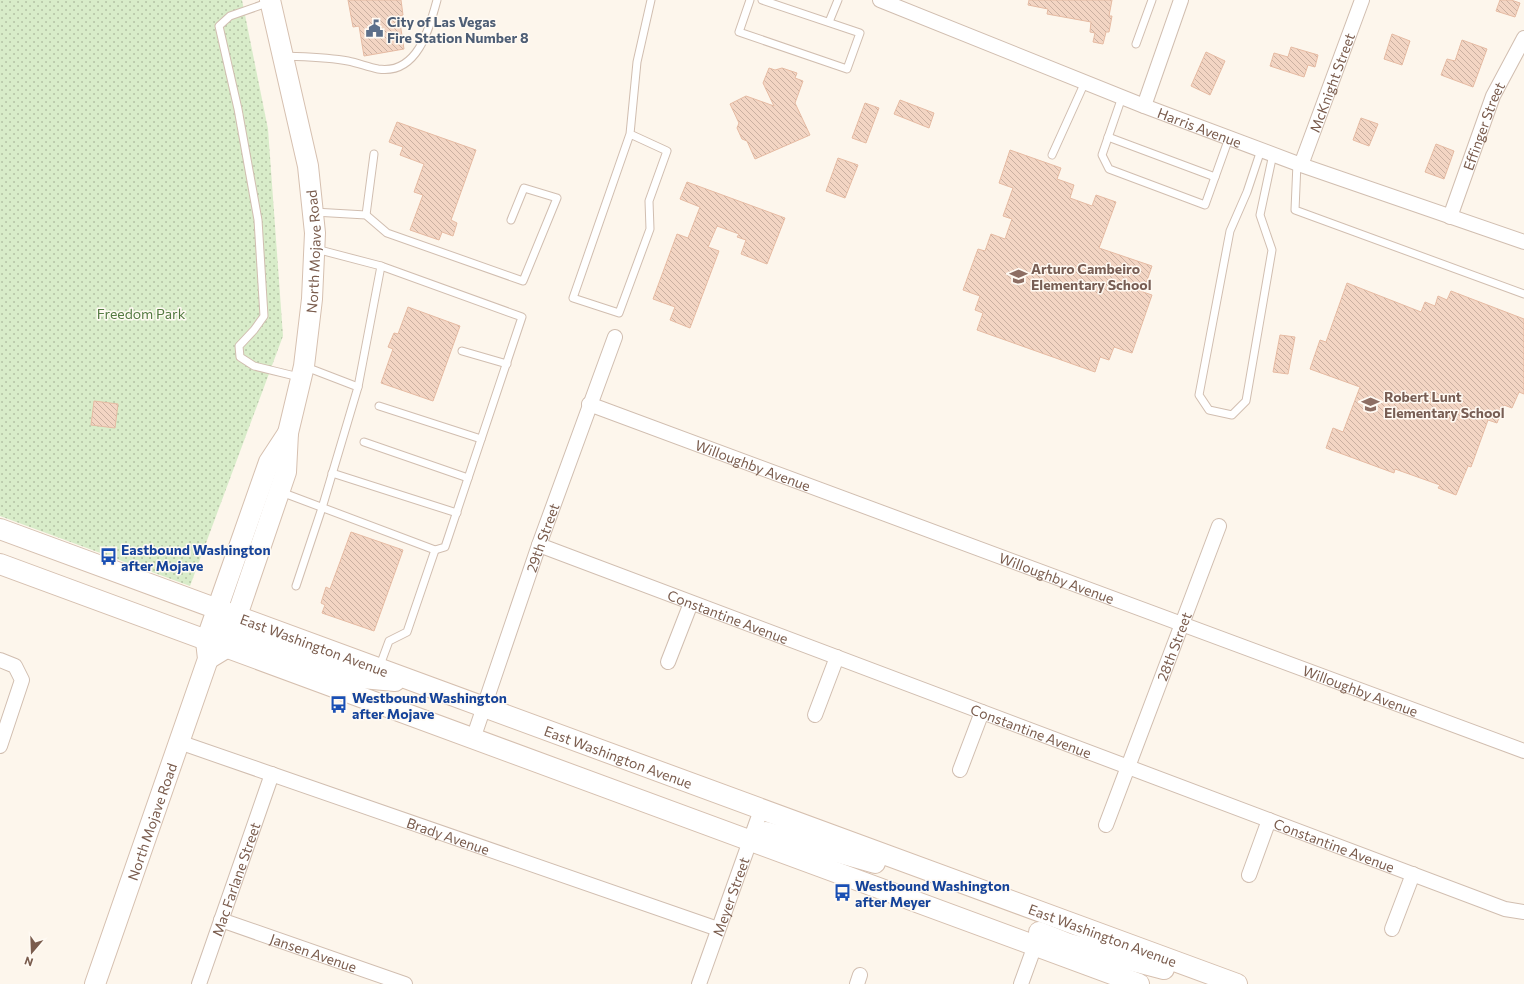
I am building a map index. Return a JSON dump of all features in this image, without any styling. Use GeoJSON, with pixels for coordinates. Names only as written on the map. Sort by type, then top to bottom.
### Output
{"type":"FeatureCollection","features":[{"type":"Feature","properties":{"kind":"main road","name":"North Mojave Road"},"geometry":{"type":"LineString","coordinates":[[231,632],[286,472],[288,433],[302,372],[310,315],[314,248],[314,212],[307,159],[270,1]]}},
{"type":"Feature","properties":{"kind":"main road","name":"North Mojave Road"},"geometry":{"type":"LineString","coordinates":[[95,984],[179,742],[211,634],[269,462],[288,433]]}},
{"type":"Feature","properties":{"kind":"main road","name":"East Washington Avenue"},"geometry":{"type":"LineString","coordinates":[[1,530],[211,634]]}},
{"type":"Feature","properties":{"kind":"main road","name":"East Washington Avenue"},"geometry":{"type":"LineString","coordinates":[[0,564],[211,634],[231,632],[379,669],[1236,984]]}},
{"type":"Feature","properties":{"kind":"main road","name":"East Washington Avenue"},"geometry":{"type":"LineString","coordinates":[[231,632],[473,739],[752,834],[1037,939],[1139,984]]}},
{"type":"Feature","properties":{"kind":"main road"},"geometry":{"type":"LineString","coordinates":[[211,634],[231,632],[351,677],[413,682]]}},
{"type":"Feature","properties":{"kind":"main road"},"geometry":{"type":"LineString","coordinates":[[752,834],[777,836],[872,863],[938,874]]}},
{"type":"Feature","properties":{"kind":"main road"},"geometry":{"type":"LineString","coordinates":[[1037,939],[1069,944],[1160,969],[1236,984]]}},
{"type":"Feature","properties":{"kind":"street","name":"Harris Avenue"},"geometry":{"type":"LineString","coordinates":[[880,0],[1144,106],[1229,138],[1299,164],[1524,242]]}},
{"type":"Feature","properties":{"kind":"street"},"geometry":{"type":"LineString","coordinates":[[1144,106],[1181,0]]}},
{"type":"Feature","properties":{"kind":"street","name":"McKnight Street"},"geometry":{"type":"LineString","coordinates":[[1299,164],[1362,0]]}},
{"type":"Feature","properties":{"kind":"street","name":"Effinger Street"},"geometry":{"type":"LineString","coordinates":[[1450,217],[1493,96],[1524,38]]}},
{"type":"Feature","properties":{"kind":"street","name":"29th Street"},"geometry":{"type":"LineString","coordinates":[[473,739],[539,545],[589,404],[615,337]]}},
{"type":"Feature","properties":{"kind":"street","name":"Willoughby Avenue"},"geometry":{"type":"LineString","coordinates":[[589,404],[1524,751]]}},
{"type":"Feature","properties":{"kind":"street","name":"28th Street"},"geometry":{"type":"LineString","coordinates":[[1106,825],[1219,526]]}},
{"type":"Feature","properties":{"kind":"street","name":"Constantine Avenue"},"geometry":{"type":"LineString","coordinates":[[539,545],[1505,909],[1524,912]]}},
{"type":"Feature","properties":{"kind":"street"},"geometry":{"type":"LineString","coordinates":[[668,662],[691,603]]}},
{"type":"Feature","properties":{"kind":"street"},"geometry":{"type":"LineString","coordinates":[[815,715],[837,658]]}},
{"type":"Feature","properties":{"kind":"street"},"geometry":{"type":"LineString","coordinates":[[0,660],[15,666],[22,680],[0,746]]}},
{"type":"Feature","properties":{"kind":"street"},"geometry":{"type":"LineString","coordinates":[[960,770],[982,712]]}},
{"type":"Feature","properties":{"kind":"street","name":"Brady Avenue"},"geometry":{"type":"LineString","coordinates":[[179,742],[718,929]]}},
{"type":"Feature","properties":{"kind":"street","name":"Mac Farlane Street"},"geometry":{"type":"LineString","coordinates":[[199,984],[272,774]]}},
{"type":"Feature","properties":{"kind":"street","name":"Meyer Street"},"geometry":{"type":"LineString","coordinates":[[699,984],[761,810]]}},
{"type":"Feature","properties":{"kind":"street"},"geometry":{"type":"LineString","coordinates":[[1249,875],[1269,820]]}},
{"type":"Feature","properties":{"kind":"street"},"geometry":{"type":"LineString","coordinates":[[1392,929],[1413,874]]}},
{"type":"Feature","properties":{"kind":"street"},"geometry":{"type":"LineString","coordinates":[[1021,984],[1046,914]]}},
{"type":"Feature","properties":{"kind":"street","name":"Jansen Avenue"},"geometry":{"type":"LineString","coordinates":[[221,920],[405,984]]}},
{"type":"Feature","properties":{"kind":"lane"},"geometry":{"type":"LineString","coordinates":[[283,56],[328,58],[349,61],[378,69],[388,69],[406,64],[415,56],[421,44],[430,25],[437,0]]}},
{"type":"Feature","properties":{"kind":"lane"},"geometry":{"type":"LineString","coordinates":[[630,134],[667,151],[649,201],[650,228],[619,313],[573,298],[630,134],[637,62],[651,0]]}},
{"type":"Feature","properties":{"kind":"lane"},"geometry":{"type":"LineString","coordinates":[[750,0],[739,32],[847,69],[860,33],[762,0]]}},
{"type":"Feature","properties":{"kind":"lane"},"geometry":{"type":"LineString","coordinates":[[829,22],[838,0]]}},
{"type":"Feature","properties":{"kind":"lane"},"geometry":{"type":"LineString","coordinates":[[1136,44],[1152,0]]}},
{"type":"Feature","properties":{"kind":"lane"},"geometry":{"type":"LineString","coordinates":[[270,1],[230,16],[219,26],[238,109],[258,220],[264,316],[254,330],[239,346],[240,357],[254,366],[302,372],[358,387]]}},
{"type":"Feature","properties":{"kind":"lane"},"geometry":{"type":"LineString","coordinates":[[1052,155],[1085,82]]}},
{"type":"Feature","properties":{"kind":"lane"},"geometry":{"type":"LineString","coordinates":[[1122,97],[1102,155],[1109,169],[1205,205],[1229,138]]}},
{"type":"Feature","properties":{"kind":"lane"},"geometry":{"type":"LineString","coordinates":[[1108,137],[1215,177]]}},
{"type":"Feature","properties":{"kind":"lane"},"geometry":{"type":"LineString","coordinates":[[1267,152],[1260,215],[1272,250],[1246,401],[1232,414],[1209,410],[1199,395],[1230,231],[1267,152]]}},
{"type":"Feature","properties":{"kind":"lane"},"geometry":{"type":"LineString","coordinates":[[366,215],[374,154]]}},
{"type":"Feature","properties":{"kind":"lane"},"geometry":{"type":"LineString","coordinates":[[1299,164],[1295,210],[1524,294]]}},
{"type":"Feature","properties":{"kind":"lane"},"geometry":{"type":"LineString","coordinates":[[314,212],[366,215],[387,233],[523,280],[557,198],[524,188],[511,220]]}},
{"type":"Feature","properties":{"kind":"lane"},"geometry":{"type":"LineString","coordinates":[[279,492],[435,550],[445,547],[522,317],[381,266],[314,248]]}},
{"type":"Feature","properties":{"kind":"lane"},"geometry":{"type":"LineString","coordinates":[[296,586],[322,508],[358,387],[381,266]]}},
{"type":"Feature","properties":{"kind":"lane"},"geometry":{"type":"LineString","coordinates":[[462,351],[507,364]]}},
{"type":"Feature","properties":{"kind":"lane"},"geometry":{"type":"LineString","coordinates":[[379,406],[481,439]]}},
{"type":"Feature","properties":{"kind":"lane"},"geometry":{"type":"LineString","coordinates":[[364,442],[468,478]]}},
{"type":"Feature","properties":{"kind":"lane"},"geometry":{"type":"LineString","coordinates":[[332,473],[456,514]]}},
{"type":"Feature","properties":{"kind":"lane"},"geometry":{"type":"LineString","coordinates":[[379,669],[389,641],[407,632],[435,550]]}},
{"type":"Feature","properties":{"kind":"green space","name":"Freedom Park"},"geometry":{"type":"Polygon","coordinates":[[[0,0],[242,0],[268,129],[283,336],[190,586],[0,516],[0,0]]]}},
{"type":"Feature","properties":{"kind":"building"},"geometry":{"type":"Polygon","coordinates":[[[348,0],[401,0],[403,15],[399,16],[404,49],[364,56],[359,26],[353,27],[348,0]]]}},
{"type":"Feature","properties":{"kind":"building"},"geometry":{"type":"Polygon","coordinates":[[[1029,0],[1112,0],[1109,16],[1112,16],[1109,32],[1106,32],[1103,44],[1093,42],[1095,33],[1090,32],[1091,22],[1047,14],[1048,9],[1028,5],[1029,0]]]}},
{"type":"Feature","properties":{"kind":"building"},"geometry":{"type":"Polygon","coordinates":[[[1500,0],[1511,0],[1520,3],[1515,17],[1496,11],[1500,0]]]}},
{"type":"Feature","properties":{"kind":"building"},"geometry":{"type":"Polygon","coordinates":[[[1392,34],[1410,41],[1402,65],[1384,59],[1392,34]]]}},
{"type":"Feature","properties":{"kind":"building"},"geometry":{"type":"Polygon","coordinates":[[[1462,40],[1487,49],[1473,87],[1441,75],[1447,59],[1455,61],[1462,40]]]}},
{"type":"Feature","properties":{"kind":"building"},"geometry":{"type":"Polygon","coordinates":[[[1291,47],[1318,55],[1315,67],[1308,65],[1304,77],[1270,66],[1274,53],[1288,57],[1291,47]]]}},
{"type":"Feature","properties":{"kind":"building"},"geometry":{"type":"Polygon","coordinates":[[[1206,52],[1225,61],[1210,95],[1191,86],[1206,52]]]}},
{"type":"Feature","properties":{"kind":"building"},"geometry":{"type":"Polygon","coordinates":[[[769,68],[775,70],[782,68],[797,73],[795,78],[803,81],[795,103],[810,135],[755,159],[747,141],[742,139],[737,128],[739,123],[730,104],[746,96],[774,106],[763,83],[769,68]]]}},
{"type":"Feature","properties":{"kind":"building"},"geometry":{"type":"Polygon","coordinates":[[[900,100],[934,113],[929,128],[894,114],[900,100]]]}},
{"type":"Feature","properties":{"kind":"building"},"geometry":{"type":"Polygon","coordinates":[[[865,103],[879,108],[866,143],[852,138],[865,103]]]}},
{"type":"Feature","properties":{"kind":"building"},"geometry":{"type":"Polygon","coordinates":[[[1361,118],[1378,124],[1369,146],[1353,140],[1361,118]]]}},
{"type":"Feature","properties":{"kind":"building"},"geometry":{"type":"Polygon","coordinates":[[[397,122],[476,150],[451,220],[457,223],[453,236],[442,232],[439,240],[410,230],[423,195],[414,192],[424,164],[400,155],[403,147],[389,142],[397,122]]]}},
{"type":"Feature","properties":{"kind":"building"},"geometry":{"type":"Polygon","coordinates":[[[1436,144],[1454,151],[1444,179],[1425,172],[1436,144]]]}},
{"type":"Feature","properties":{"kind":"building"},"geometry":{"type":"Polygon","coordinates":[[[1010,150],[1061,168],[1057,179],[1074,185],[1070,198],[1092,206],[1096,195],[1116,202],[1099,248],[1152,266],[1143,292],[1152,295],[1132,353],[1114,347],[1109,360],[1100,357],[1095,372],[977,330],[983,313],[975,310],[980,296],[963,290],[978,249],[985,251],[991,234],[1005,239],[1012,219],[1003,216],[1013,188],[999,183],[1010,150]]]}},
{"type":"Feature","properties":{"kind":"building"},"geometry":{"type":"Polygon","coordinates":[[[838,158],[858,165],[845,198],[826,191],[838,158]]]}},
{"type":"Feature","properties":{"kind":"building"},"geometry":{"type":"Polygon","coordinates":[[[687,182],[785,218],[767,264],[741,254],[746,240],[737,237],[739,234],[717,226],[708,247],[719,251],[690,328],[670,320],[675,307],[653,299],[677,234],[688,238],[700,207],[680,199],[687,182]]]}},
{"type":"Feature","properties":{"kind":"building"},"geometry":{"type":"Polygon","coordinates":[[[1347,283],[1421,312],[1425,302],[1435,306],[1438,296],[1447,300],[1451,291],[1524,319],[1524,394],[1519,392],[1512,408],[1504,405],[1497,423],[1488,420],[1471,467],[1468,466],[1456,495],[1438,488],[1440,485],[1395,469],[1394,473],[1326,448],[1333,428],[1343,432],[1360,387],[1310,369],[1320,340],[1326,342],[1347,283]]]}},
{"type":"Feature","properties":{"kind":"building"},"geometry":{"type":"Polygon","coordinates":[[[408,307],[460,326],[433,401],[381,383],[393,349],[388,347],[394,333],[398,334],[408,307]]]}},
{"type":"Feature","properties":{"kind":"building"},"geometry":{"type":"Polygon","coordinates":[[[1280,335],[1295,337],[1288,374],[1273,372],[1280,335]]]}},
{"type":"Feature","properties":{"kind":"building"},"geometry":{"type":"Polygon","coordinates":[[[94,401],[118,404],[115,428],[91,425],[94,401]]]}},
{"type":"Feature","properties":{"kind":"building"},"geometry":{"type":"Polygon","coordinates":[[[351,532],[403,550],[374,631],[322,613],[325,605],[321,603],[326,587],[330,589],[351,532]]]}},
{"type":"Feature","properties":{"kind":"place","name":"City of Las Vegas Fire Station Number 8"},"geometry":{"type":"Point","coordinates":[374,29]}},
{"type":"Feature","properties":{"kind":"place","name":"Arturo Cambeiro Elementary School"},"geometry":{"type":"Point","coordinates":[1018,276]}},
{"type":"Feature","properties":{"kind":"place","name":"Robert Lunt Elementary School"},"geometry":{"type":"Point","coordinates":[1371,404]}},
{"type":"Feature","properties":{"kind":"place","name":"Eastbound Washington after Mojave"},"geometry":{"type":"Point","coordinates":[108,557]}},
{"type":"Feature","properties":{"kind":"place","name":"Westbound Washington after Mojave"},"geometry":{"type":"Point","coordinates":[339,705]}},
{"type":"Feature","properties":{"kind":"place","name":"Westbound Washington after Meyer"},"geometry":{"type":"Point","coordinates":[842,893]}}]}
